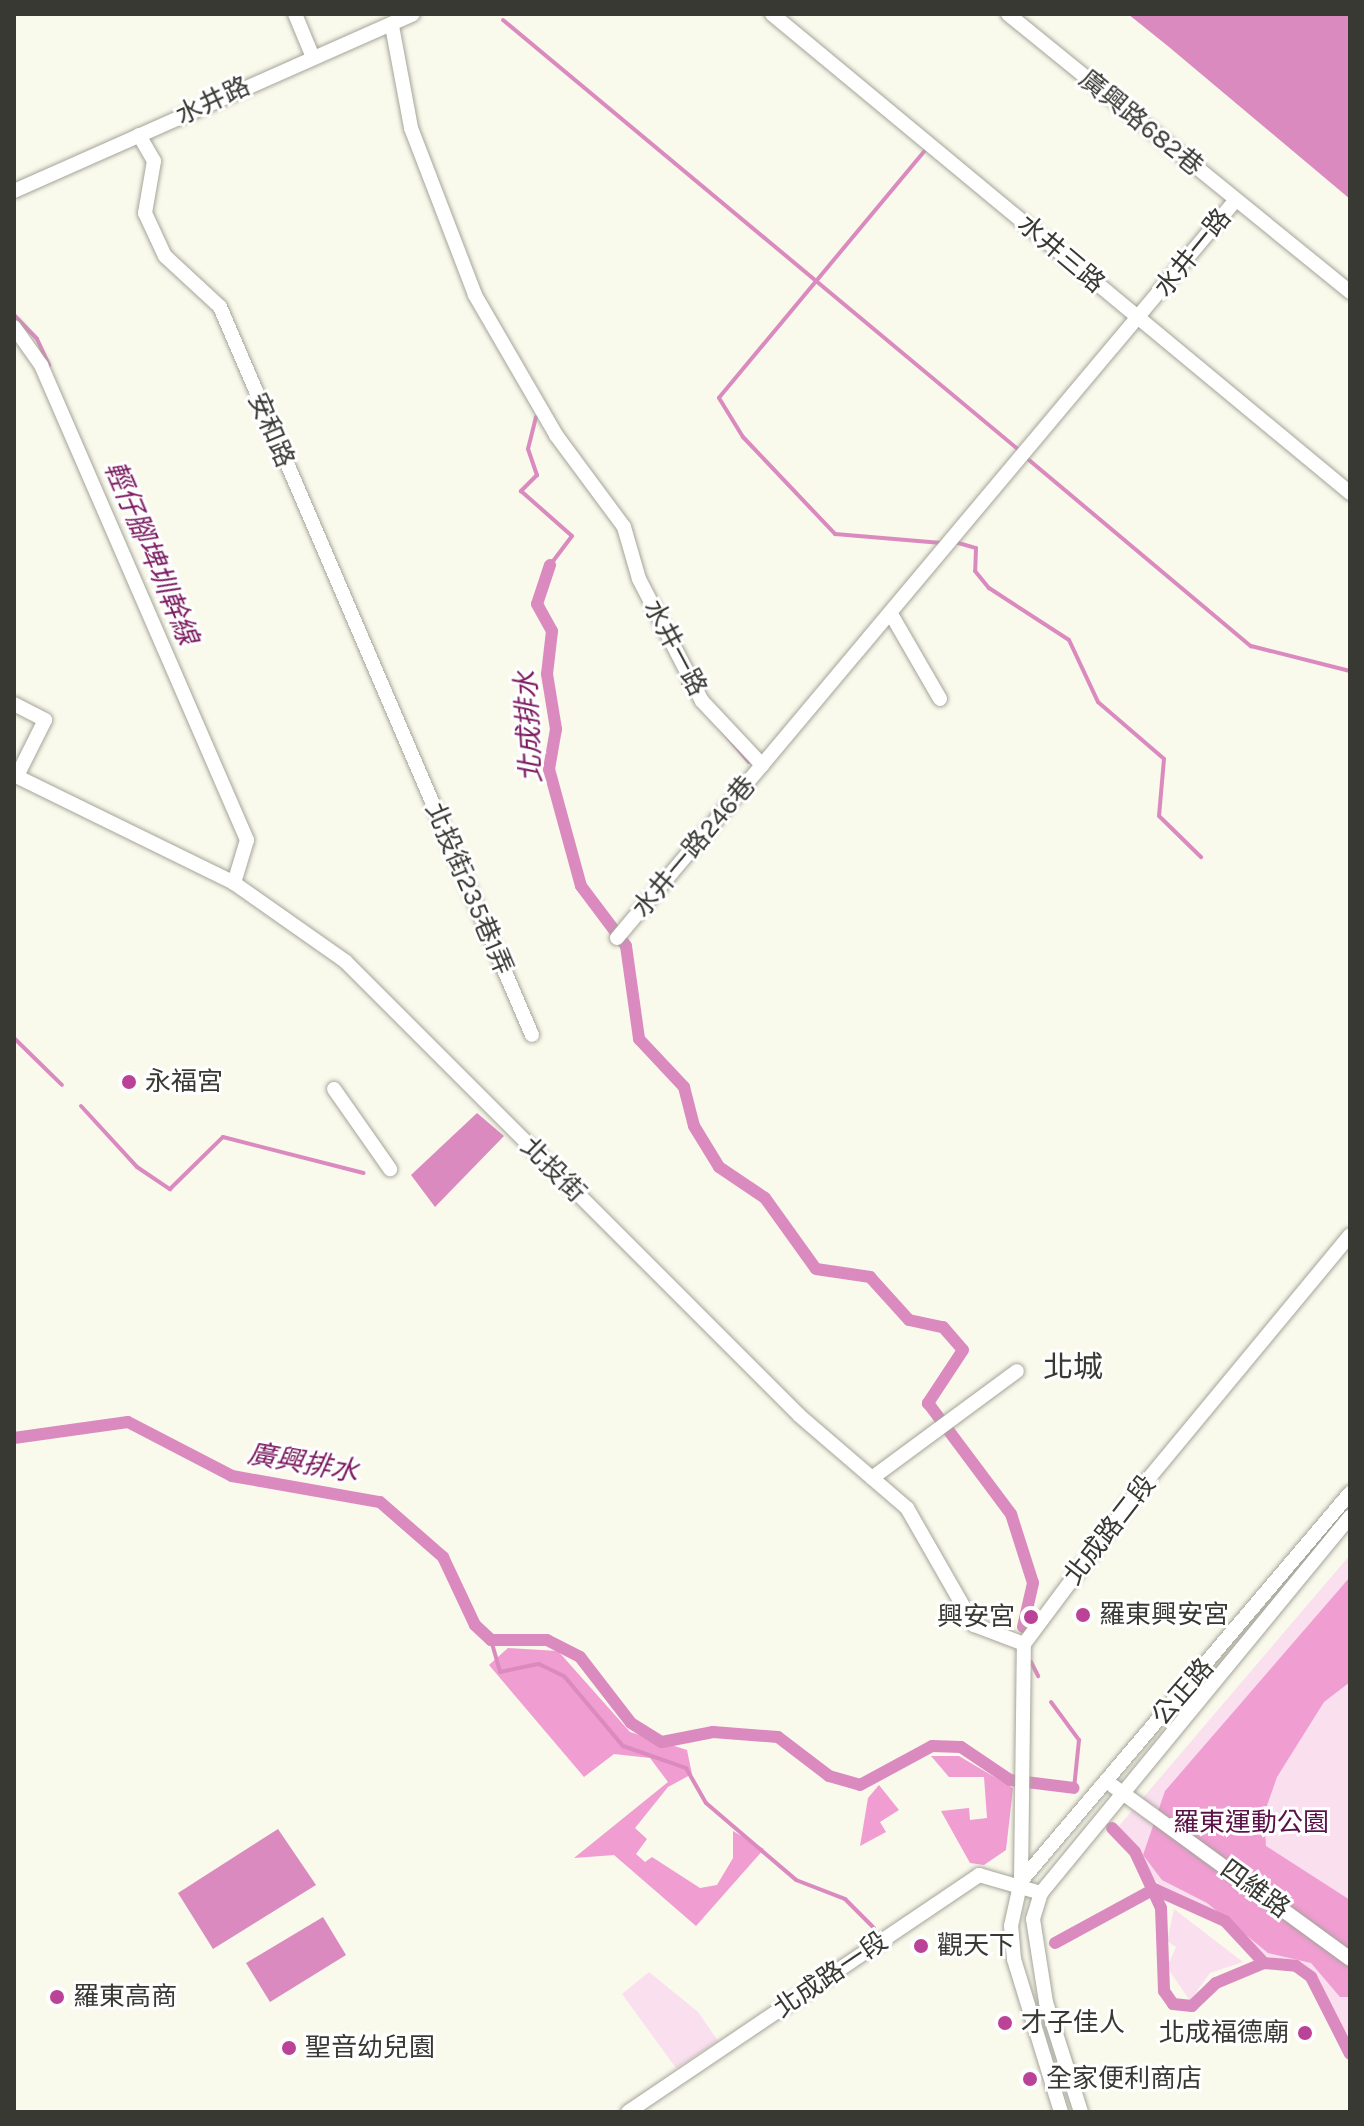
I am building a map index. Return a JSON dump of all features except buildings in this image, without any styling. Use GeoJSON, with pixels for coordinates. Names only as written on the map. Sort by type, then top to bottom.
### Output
{"type":"FeatureCollection","features":[{"type":"Feature","properties":{"kind":"street"},"geometry":{"type":"LineString","coordinates":[[295,14],[312,55]]}},
{"type":"Feature","properties":{"kind":"street","name":"水井路"},"geometry":{"type":"LineString","coordinates":[[14,191],[312,55],[392,26],[413,14]]}},
{"type":"Feature","properties":{"kind":"street","name":"水井三路"},"geometry":{"type":"LineString","coordinates":[[772,14],[1350,493]]}},
{"type":"Feature","properties":{"kind":"street","name":"廣興路682巷"},"geometry":{"type":"LineString","coordinates":[[1008,14],[1350,292]]}},
{"type":"Feature","properties":{"kind":"street","name":"水井一路"},"geometry":{"type":"LineString","coordinates":[[392,26],[411,128],[475,295],[556,435],[624,527],[639,579],[702,701],[762,765],[1235,201]]}},
{"type":"Feature","properties":{"kind":"street","name":"安和路"},"geometry":{"type":"LineString","coordinates":[[139,135],[154,161],[145,213],[165,256],[220,307],[406,743]]}},
{"type":"Feature","properties":{"kind":"street"},"geometry":{"type":"LineString","coordinates":[[14,327],[41,365],[247,840],[234,883]]}},
{"type":"Feature","properties":{"kind":"street"},"geometry":{"type":"LineString","coordinates":[[891,614],[940,699]]}},
{"type":"Feature","properties":{"kind":"street"},"geometry":{"type":"LineString","coordinates":[[14,704],[45,720],[16,773]]}},
{"type":"Feature","properties":{"kind":"street","name":"北投街235巷1弄"},"geometry":{"type":"LineString","coordinates":[[406,743],[532,1035]]}},
{"type":"Feature","properties":{"kind":"street","name":"水井一路246巷"},"geometry":{"type":"LineString","coordinates":[[622,934],[762,765]]}},
{"type":"Feature","properties":{"kind":"street","name":"北投街"},"geometry":{"type":"LineString","coordinates":[[16,773],[234,883],[345,961],[800,1416],[907,1508],[974,1625],[1024,1644]]}},
{"type":"Feature","properties":{"kind":"street"},"geometry":{"type":"LineString","coordinates":[[334,1089],[390,1169]]}},
{"type":"Feature","properties":{"kind":"street","name":"北成路二段"},"geometry":{"type":"LineString","coordinates":[[1024,1644],[1135,1495],[1350,1235]]}},
{"type":"Feature","properties":{"kind":"street"},"geometry":{"type":"LineString","coordinates":[[872,1478],[1017,1371]]}},
{"type":"Feature","properties":{"kind":"street","name":"公正路"},"geometry":{"type":"LineString","coordinates":[[1061,2112],[1014,1959],[1011,1926],[1021,1881],[1347,1502]]}},
{"type":"Feature","properties":{"kind":"street","name":"公正路"},"geometry":{"type":"LineString","coordinates":[[1081,2112],[1046,2002],[1033,1919],[1041,1893],[1120,1792],[1350,1517]]}},
{"type":"Feature","properties":{"kind":"street"},"geometry":{"type":"LineString","coordinates":[[1021,1881],[1024,1644]]}},
{"type":"Feature","properties":{"kind":"street"},"geometry":{"type":"LineString","coordinates":[[1107,1780],[1120,1792]]}},
{"type":"Feature","properties":{"kind":"street","name":"四維路"},"geometry":{"type":"LineString","coordinates":[[1120,1792],[1350,1959]]}},
{"type":"Feature","properties":{"kind":"street","name":"北成路一段"},"geometry":{"type":"LineString","coordinates":[[628,2112],[979,1875],[1021,1881],[1041,1893]]}},
{"type":"Feature","properties":{"kind":"green space","name":"羅東運動公園"},"geometry":{"type":"Polygon","coordinates":[[[1350,1555],[1350,2043],[1304,1964],[1264,1956],[1208,1910],[1165,1894],[1119,1826],[1350,1555]]]}},
{"type":"Feature","properties":{"kind":"green space","name":"羅東運動公園"},"geometry":{"type":"Polygon","coordinates":[[[1350,1577],[1350,1682],[1324,1702],[1277,1777],[1264,1814],[1266,1846],[1350,1900],[1350,1997],[1340,1997],[1311,1963],[1268,1953],[1207,1903],[1162,1880],[1143,1855],[1165,1791],[1350,1577]]]}},
{"type":"Feature","properties":{"kind":"green space"},"geometry":{"type":"Polygon","coordinates":[[[508,1648],[558,1651],[630,1732],[687,1750],[692,1774],[668,1787],[635,1828],[647,1839],[636,1854],[645,1862],[652,1857],[700,1888],[717,1885],[733,1858],[733,1831],[764,1849],[696,1926],[614,1855],[574,1858],[668,1782],[650,1758],[614,1754],[584,1777],[489,1665],[508,1648]]]}},
{"type":"Feature","properties":{"kind":"green space"},"geometry":{"type":"Polygon","coordinates":[[[931,1756],[959,1756],[1013,1788],[1006,1850],[984,1865],[970,1863],[941,1811],[969,1808],[970,1820],[987,1818],[984,1777],[949,1777],[931,1756]]]}},
{"type":"Feature","properties":{"kind":"green space"},"geometry":{"type":"Polygon","coordinates":[[[879,1785],[899,1810],[880,1822],[886,1832],[860,1846],[868,1798],[879,1785]]]}},
{"type":"Feature","properties":{"kind":"green space"},"geometry":{"type":"Polygon","coordinates":[[[1174,1909],[1243,1962],[1210,1973],[1190,2001],[1167,1967],[1176,1947],[1167,1941],[1174,1909]]]}},
{"type":"Feature","properties":{"kind":"green space"},"geometry":{"type":"Polygon","coordinates":[[[649,1972],[698,2012],[718,2041],[676,2068],[622,1994],[649,1972]]]}},
{"type":"Feature","properties":{"kind":"shaded area"},"geometry":{"type":"Polygon","coordinates":[[[1128,14],[1350,14],[1350,199],[1169,47],[1128,14]]]}},
{"type":"Feature","properties":{"kind":"shaded area"},"geometry":{"type":"Polygon","coordinates":[[[477,1113],[504,1136],[435,1207],[411,1175],[477,1113]]]}},
{"type":"Feature","properties":{"kind":"shaded area"},"geometry":{"type":"Polygon","coordinates":[[[278,1829],[316,1885],[213,1949],[178,1893],[278,1829]]]}},
{"type":"Feature","properties":{"kind":"shaded area"},"geometry":{"type":"Polygon","coordinates":[[[323,1917],[346,1955],[270,2002],[246,1963],[323,1917]]]}},
{"type":"Feature","properties":{"kind":"waterway"},"geometry":{"type":"LineString","coordinates":[[503,20],[1019,450]]}},
{"type":"Feature","properties":{"kind":"waterway"},"geometry":{"type":"LineString","coordinates":[[927,148],[719,398],[743,437],[835,534],[942,543]]}},
{"type":"Feature","properties":{"kind":"waterway","name":"輕仔腳埤圳幹線"},"geometry":{"type":"LineString","coordinates":[[14,315],[37,339],[49,365]]}},
{"type":"Feature","properties":{"kind":"waterway","name":"北成排水"},"geometry":{"type":"LineString","coordinates":[[536,417],[528,449],[537,475],[521,491],[572,536],[550,565]]}},
{"type":"Feature","properties":{"kind":"waterway"},"geometry":{"type":"LineString","coordinates":[[1029,460],[1251,646],[1350,671]]}},
{"type":"Feature","properties":{"kind":"waterway"},"geometry":{"type":"LineString","coordinates":[[955,542],[976,548],[975,571],[989,588],[1069,640],[1098,702],[1164,759],[1159,816],[1201,857]]}},
{"type":"Feature","properties":{"kind":"waterway","name":"北成排水"},"geometry":{"type":"LineString","coordinates":[[550,565],[537,604],[552,631],[547,674],[556,729],[549,769],[581,886],[626,946],[639,1039],[684,1087],[694,1126],[719,1167],[765,1198],[816,1269],[870,1277],[909,1320],[943,1327],[963,1350],[928,1403],[1011,1514],[1033,1583],[1023,1627]]}},
{"type":"Feature","properties":{"kind":"waterway"},"geometry":{"type":"LineString","coordinates":[[683,684],[749,762]]}},
{"type":"Feature","properties":{"kind":"waterway"},"geometry":{"type":"LineString","coordinates":[[14,1038],[62,1085]]}},
{"type":"Feature","properties":{"kind":"waterway"},"geometry":{"type":"LineString","coordinates":[[81,1106],[137,1167],[170,1189],[223,1137],[363,1173]]}},
{"type":"Feature","properties":{"kind":"waterway","name":"廣興排水"},"geometry":{"type":"LineString","coordinates":[[14,1438],[128,1422],[232,1476],[380,1502],[443,1557],[475,1625],[491,1640],[547,1640],[580,1657],[631,1723],[662,1742],[713,1732],[778,1737],[829,1776],[860,1785],[932,1746],[961,1747],[1010,1780],[1074,1788]]}},
{"type":"Feature","properties":{"kind":"waterway"},"geometry":{"type":"LineString","coordinates":[[491,1640],[500,1672],[539,1664],[564,1676],[623,1746],[686,1768],[706,1803],[796,1880],[845,1899],[874,1928]]}},
{"type":"Feature","properties":{"kind":"waterway","name":"北成排水"},"geometry":{"type":"LineString","coordinates":[[1031,1662],[1038,1676]]}},
{"type":"Feature","properties":{"kind":"waterway","name":"北成排水"},"geometry":{"type":"LineString","coordinates":[[1051,1702],[1079,1740],[1074,1788]]}},
{"type":"Feature","properties":{"kind":"waterway"},"geometry":{"type":"LineString","coordinates":[[1112,1828],[1135,1852],[1161,1908],[1164,1991],[1173,2004],[1192,2006],[1216,1983],[1264,1963],[1296,1966],[1311,1977],[1350,2054]]}},
{"type":"Feature","properties":{"kind":"waterway"},"geometry":{"type":"LineString","coordinates":[[1055,1943],[1154,1889],[1225,1921],[1264,1963]]}},
{"type":"Feature","properties":{"kind":"place","name":"永福宮"},"geometry":{"type":"Point","coordinates":[129,1082]}},
{"type":"Feature","properties":{"kind":"place","name":"羅東興安宮"},"geometry":{"type":"Point","coordinates":[1083,1615]}},
{"type":"Feature","properties":{"kind":"place","name":"興安宮"},"geometry":{"type":"Point","coordinates":[1031,1617]}},
{"type":"Feature","properties":{"kind":"place","name":"觀天下"},"geometry":{"type":"Point","coordinates":[921,1946]}},
{"type":"Feature","properties":{"kind":"place","name":"羅東高商"},"geometry":{"type":"Point","coordinates":[57,1997]}},
{"type":"Feature","properties":{"kind":"place","name":"才子佳人"},"geometry":{"type":"Point","coordinates":[1005,2023]}},
{"type":"Feature","properties":{"kind":"place","name":"北成福德廟"},"geometry":{"type":"Point","coordinates":[1305,2033]}},
{"type":"Feature","properties":{"kind":"place","name":"聖音幼兒園"},"geometry":{"type":"Point","coordinates":[289,2048]}},
{"type":"Feature","properties":{"kind":"place","name":"全家便利商店"},"geometry":{"type":"Point","coordinates":[1030,2079]}},
{"type":"Feature","properties":{"kind":"district","name":"北城"},"geometry":{"type":"Point","coordinates":[1073,1367]}}]}
